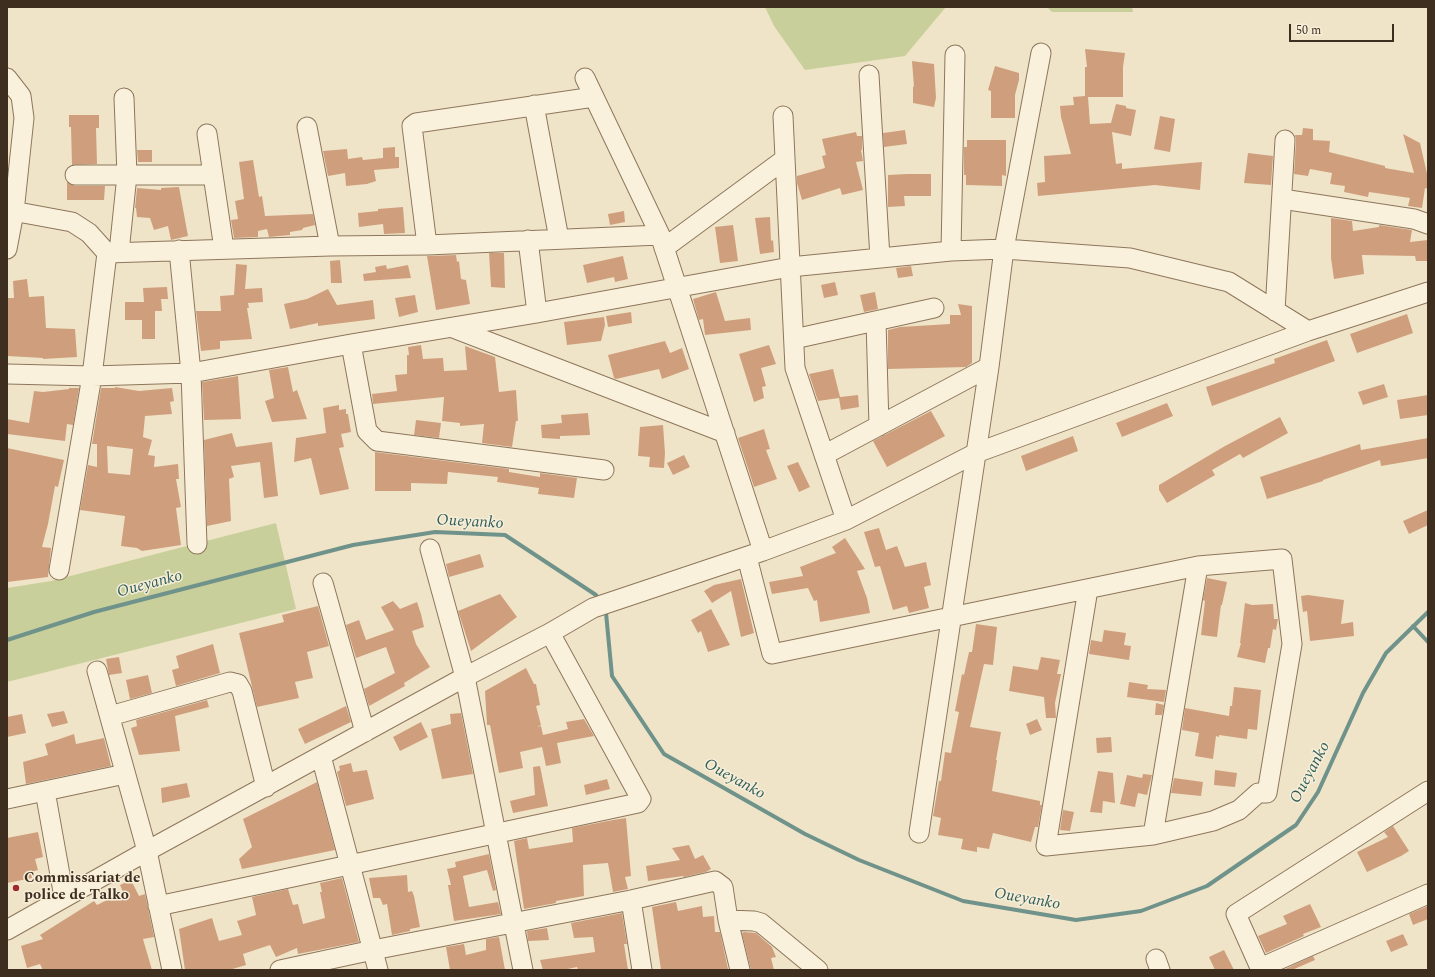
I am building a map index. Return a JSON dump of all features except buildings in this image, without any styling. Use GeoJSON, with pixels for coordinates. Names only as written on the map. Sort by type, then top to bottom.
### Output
{"type":"FeatureCollection","features":[{"type":"Feature","properties":{"kind":"street"},"geometry":{"type":"LineString","coordinates":[[919,832],[989,367],[1004,249],[1041,53]]}},
{"type":"Feature","properties":{"kind":"street"},"geometry":{"type":"LineString","coordinates":[[951,250],[955,55]]}},
{"type":"Feature","properties":{"kind":"street"},"geometry":{"type":"LineString","coordinates":[[869,75],[880,258]]}},
{"type":"Feature","properties":{"kind":"street"},"geometry":{"type":"LineString","coordinates":[[7,78],[21,96],[24,118],[10,211],[7,249]]}},
{"type":"Feature","properties":{"kind":"street"},"geometry":{"type":"LineString","coordinates":[[585,78],[662,242],[725,433],[755,554],[772,654],[1198,566],[1282,559],[1292,644],[1267,793],[1258,793],[1239,810],[1213,821],[1153,835],[1046,846],[1088,589]]}},
{"type":"Feature","properties":{"kind":"street"},"geometry":{"type":"LineString","coordinates":[[427,245],[412,126],[416,122],[594,97]]}},
{"type":"Feature","properties":{"kind":"street"},"geometry":{"type":"LineString","coordinates":[[59,570],[127,175],[124,98]]}},
{"type":"Feature","properties":{"kind":"street"},"geometry":{"type":"LineString","coordinates":[[534,105],[559,239]]}},
{"type":"Feature","properties":{"kind":"street"},"geometry":{"type":"LineString","coordinates":[[783,116],[795,368],[846,520]]}},
{"type":"Feature","properties":{"kind":"street"},"geometry":{"type":"LineString","coordinates":[[307,127],[330,246]]}},
{"type":"Feature","properties":{"kind":"street"},"geometry":{"type":"LineString","coordinates":[[207,134],[224,249]]}},
{"type":"Feature","properties":{"kind":"street"},"geometry":{"type":"LineString","coordinates":[[1275,311],[1285,140]]}},
{"type":"Feature","properties":{"kind":"street"},"geometry":{"type":"LineString","coordinates":[[10,211],[72,222],[113,252],[427,245],[559,239],[662,242],[785,159]]}},
{"type":"Feature","properties":{"kind":"street"},"geometry":{"type":"LineString","coordinates":[[75,175],[213,174]]}},
{"type":"Feature","properties":{"kind":"street"},"geometry":{"type":"LineString","coordinates":[[1282,199],[1414,219],[1428,224]]}},
{"type":"Feature","properties":{"kind":"street"},"geometry":{"type":"LineString","coordinates":[[528,240],[537,313]]}},
{"type":"Feature","properties":{"kind":"street"},"geometry":{"type":"LineString","coordinates":[[7,374],[92,376],[191,373],[351,344],[537,313],[790,267],[951,250],[1004,249],[1130,258],[1229,282],[1308,331]]}},
{"type":"Feature","properties":{"kind":"street"},"geometry":{"type":"LineString","coordinates":[[179,250],[191,373],[197,544]]}},
{"type":"Feature","properties":{"kind":"street"},"geometry":{"type":"LineString","coordinates":[[7,930],[147,851],[465,677],[550,633],[593,608],[755,554],[846,520],[976,453],[1308,331],[1428,292]]}},
{"type":"Feature","properties":{"kind":"street"},"geometry":{"type":"LineString","coordinates":[[794,339],[934,308]]}},
{"type":"Feature","properties":{"kind":"street"},"geometry":{"type":"LineString","coordinates":[[876,321],[879,426]]}},
{"type":"Feature","properties":{"kind":"street"},"geometry":{"type":"LineString","coordinates":[[452,327],[725,433]]}},
{"type":"Feature","properties":{"kind":"street"},"geometry":{"type":"LineString","coordinates":[[351,344],[367,431],[377,441],[604,470]]}},
{"type":"Feature","properties":{"kind":"street"},"geometry":{"type":"LineString","coordinates":[[824,455],[989,367]]}},
{"type":"Feature","properties":{"kind":"street"},"geometry":{"type":"LineString","coordinates":[[430,549],[465,677],[523,970]]}},
{"type":"Feature","properties":{"kind":"street"},"geometry":{"type":"LineString","coordinates":[[1153,835],[1198,566]]}},
{"type":"Feature","properties":{"kind":"street"},"geometry":{"type":"LineString","coordinates":[[323,583],[365,732]]}},
{"type":"Feature","properties":{"kind":"street"},"geometry":{"type":"LineString","coordinates":[[158,906],[638,803],[641,799],[550,633]]}},
{"type":"Feature","properties":{"kind":"street"},"geometry":{"type":"LineString","coordinates":[[97,671],[147,851],[172,970]]}},
{"type":"Feature","properties":{"kind":"street"},"geometry":{"type":"LineString","coordinates":[[110,716],[230,682],[238,684],[242,691],[266,787]]}},
{"type":"Feature","properties":{"kind":"street"},"geometry":{"type":"LineString","coordinates":[[321,756],[378,970]]}},
{"type":"Feature","properties":{"kind":"street"},"geometry":{"type":"LineString","coordinates":[[7,799],[125,774]]}},
{"type":"Feature","properties":{"kind":"street"},"geometry":{"type":"LineString","coordinates":[[45,791],[64,897]]}},
{"type":"Feature","properties":{"kind":"street"},"geometry":{"type":"LineString","coordinates":[[1428,791],[1236,914],[1260,969],[1428,894]]}},
{"type":"Feature","properties":{"kind":"street"},"geometry":{"type":"LineString","coordinates":[[282,970],[373,950],[514,924],[631,900],[715,881],[723,888],[728,920],[740,970]]}},
{"type":"Feature","properties":{"kind":"street"},"geometry":{"type":"LineString","coordinates":[[631,900],[642,970]]}},
{"type":"Feature","properties":{"kind":"street"},"geometry":{"type":"LineString","coordinates":[[728,920],[754,921],[761,923],[818,970]]}},
{"type":"Feature","properties":{"kind":"green space"},"geometry":{"type":"Polygon","coordinates":[[[765,7],[946,7],[905,56],[805,70],[774,26],[765,7]]]}},
{"type":"Feature","properties":{"kind":"green space"},"geometry":{"type":"Polygon","coordinates":[[[1047,7],[1132,7],[1133,12],[1052,12],[1047,7]]]}},
{"type":"Feature","properties":{"kind":"green space"},"geometry":{"type":"Polygon","coordinates":[[[276,523],[296,609],[7,682],[7,588],[51,581],[276,523]]]}},
{"type":"Feature","properties":{"kind":"waterway","name":"Oueyanko"},"geometry":{"type":"LineString","coordinates":[[7,640],[94,612],[353,545],[435,532],[505,535],[596,595],[600,601]]}},
{"type":"Feature","properties":{"kind":"waterway","name":"Oueyanko"},"geometry":{"type":"LineString","coordinates":[[604,609],[606,613],[612,676],[664,754],[805,834],[859,860],[963,901],[1076,920],[1141,911],[1207,886],[1296,825],[1318,792],[1363,693],[1386,653],[1428,612]]}},
{"type":"Feature","properties":{"kind":"waterway"},"geometry":{"type":"LineString","coordinates":[[1413,626],[1428,642]]}},
{"type":"Feature","properties":{"kind":"place","name":"Commissariat de police de Talko"},"geometry":{"type":"Point","coordinates":[16,888]}}]}
